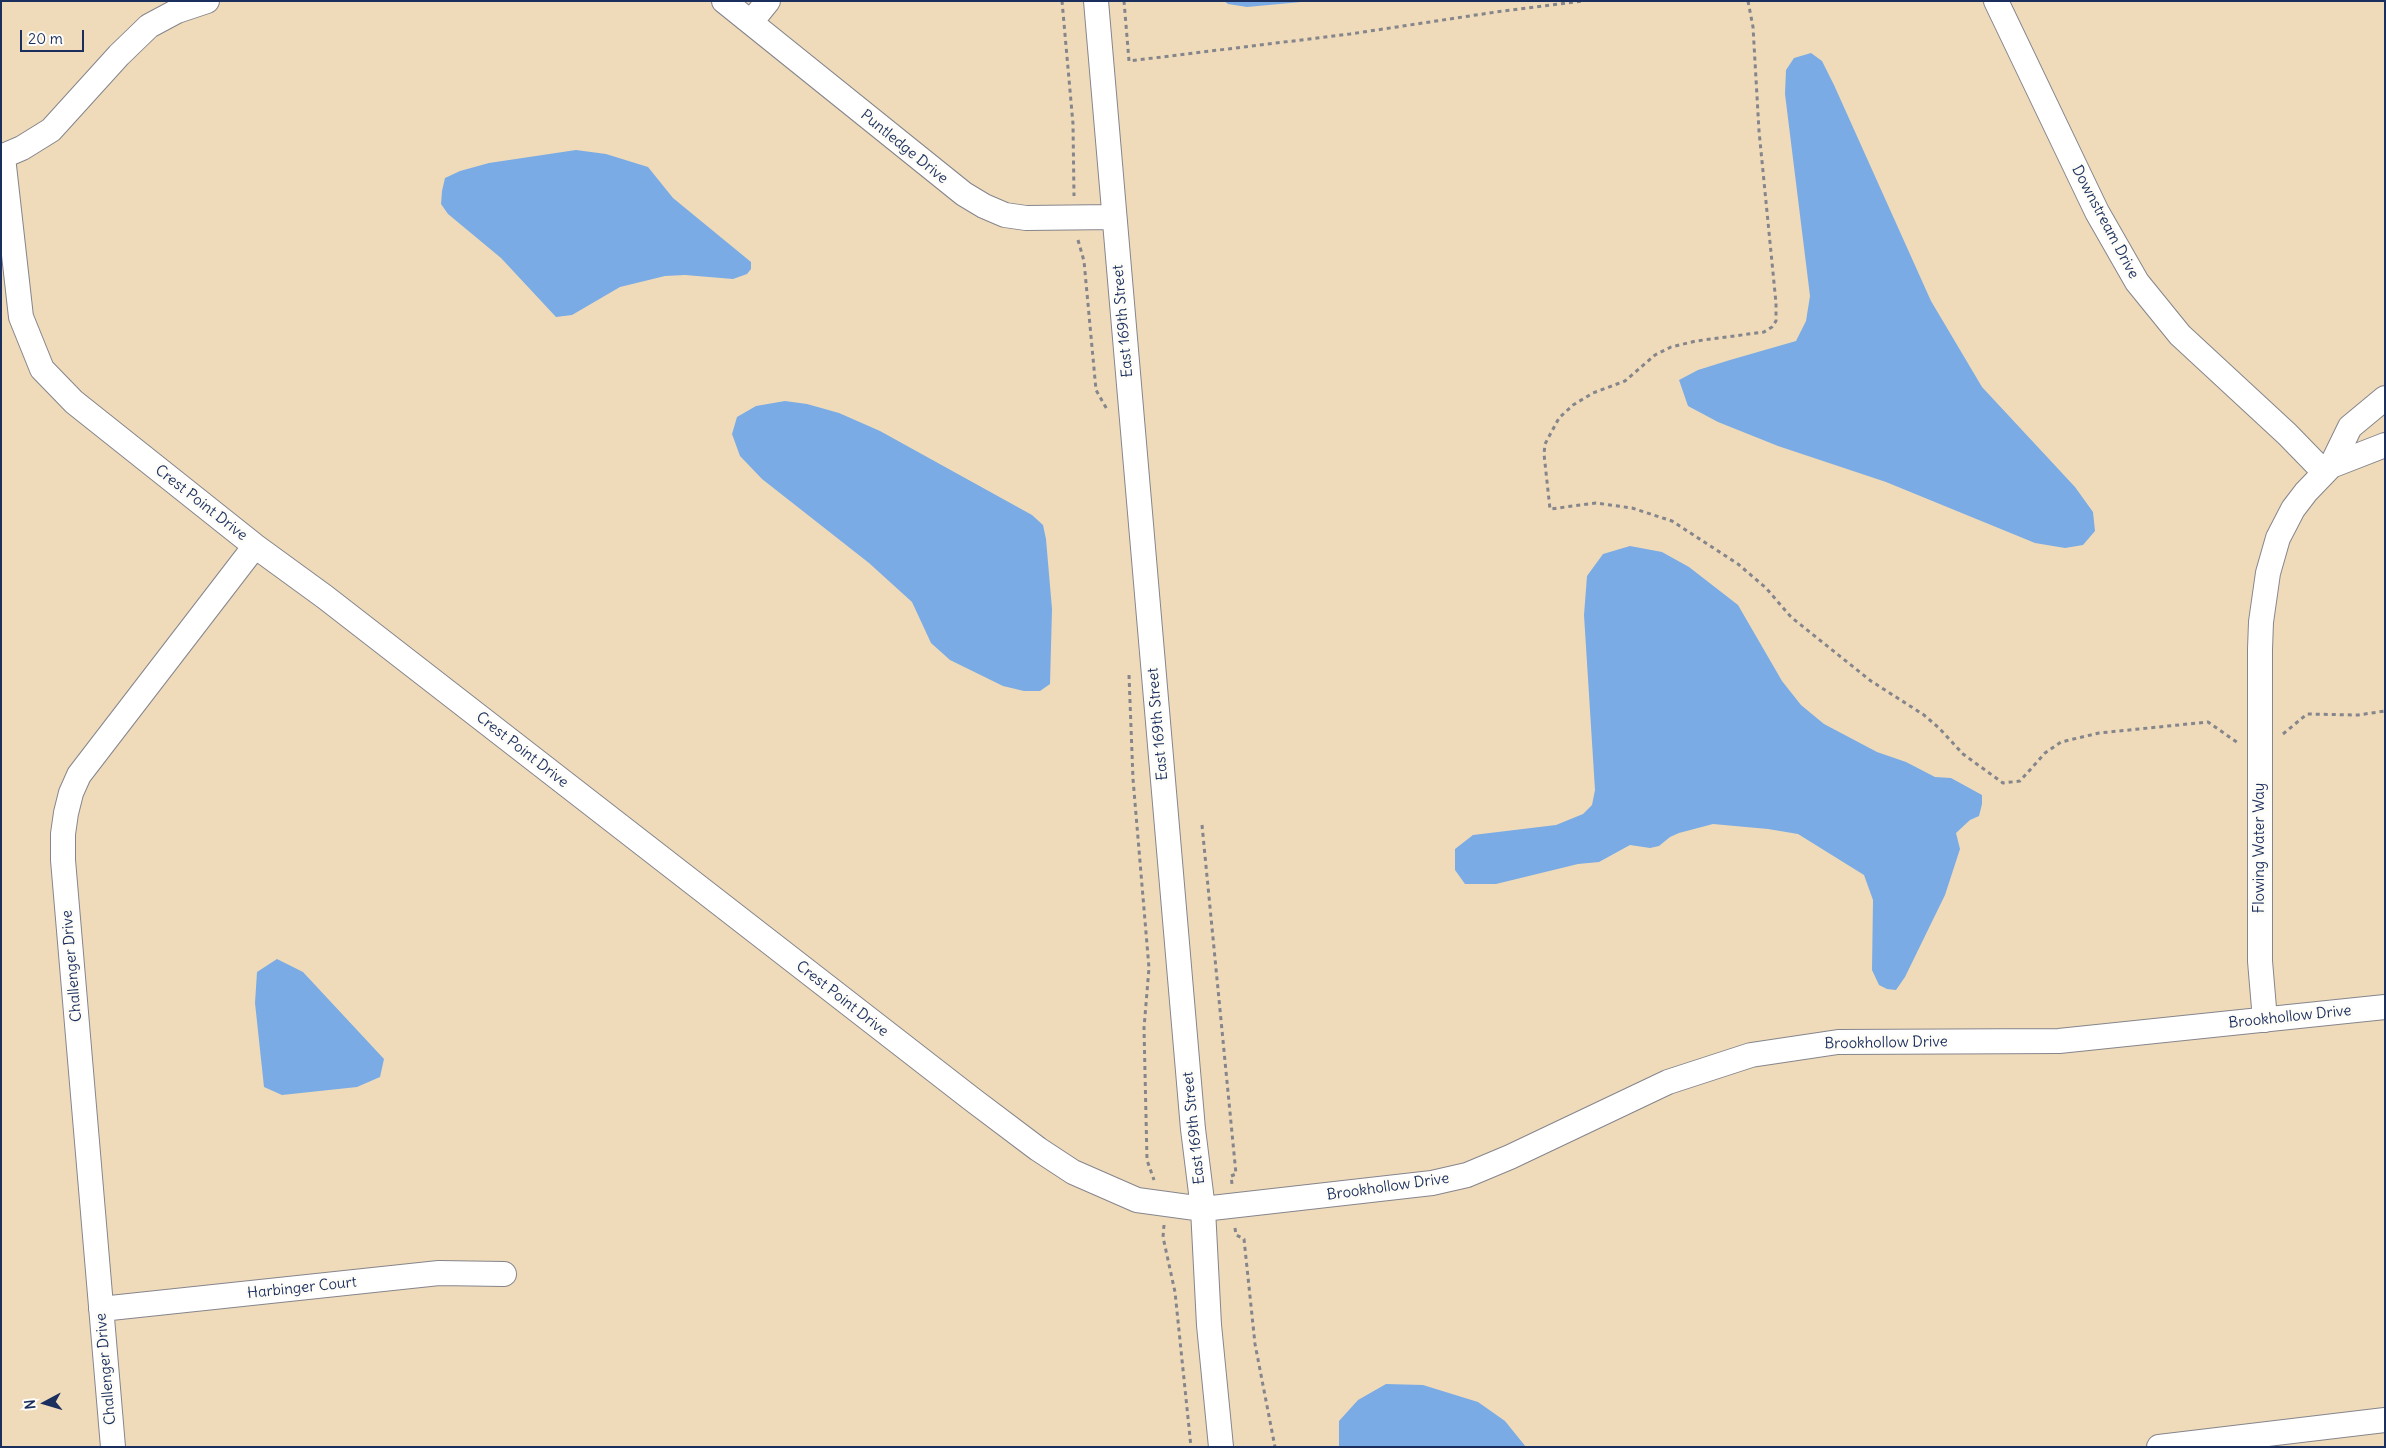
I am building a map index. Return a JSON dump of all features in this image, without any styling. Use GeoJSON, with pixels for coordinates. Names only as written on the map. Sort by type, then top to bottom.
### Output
{"type":"FeatureCollection","features":[{"type":"Feature","properties":{"kind":"street"},"geometry":{"type":"LineString","coordinates":[[2,157],[22,148],[51,130],[118,55],[149,26],[177,11],[207,1]]}},
{"type":"Feature","properties":{"kind":"street","name":"Puntledge Drive"},"geometry":{"type":"LineString","coordinates":[[724,1],[964,194],[1005,215],[1026,218],[1114,217]]}},
{"type":"Feature","properties":{"kind":"street"},"geometry":{"type":"LineString","coordinates":[[751,22],[768,1]]}},
{"type":"Feature","properties":{"kind":"street","name":"East 169th Street"},"geometry":{"type":"LineString","coordinates":[[1096,1],[1192,1129],[1204,1209],[1209,1325],[1221,1447]]}},
{"type":"Feature","properties":{"kind":"street","name":"Downstream Drive"},"geometry":{"type":"LineString","coordinates":[[1996,1],[2097,212],[2137,282],[2180,335],[2287,434],[2328,469]]}},
{"type":"Feature","properties":{"kind":"street","name":"Crest Point Drive"},"geometry":{"type":"LineString","coordinates":[[2,157],[21,318],[42,369],[74,402],[255,546],[1038,1149],[1073,1172],[1137,1200],[1204,1209]]}},
{"type":"Feature","properties":{"kind":"street","name":"Flowing Water Way"},"geometry":{"type":"LineString","coordinates":[[2265,1020],[2260,961],[2260,676],[2261,622],[2272,557],[2278,538],[2293,509],[2328,469],[2350,427],[2385,398]]}},
{"type":"Feature","properties":{"kind":"street"},"geometry":{"type":"LineString","coordinates":[[2328,469],[2385,446]]}},
{"type":"Feature","properties":{"kind":"street","name":"Challenger Drive"},"geometry":{"type":"LineString","coordinates":[[113,1447],[64,860],[63,834],[66,813],[71,793],[80,775],[255,546]]}},
{"type":"Feature","properties":{"kind":"street","name":"Brookhollow Drive"},"geometry":{"type":"LineString","coordinates":[[1204,1209],[1423,1185],[1467,1175],[1510,1158],[1668,1082],[1751,1055],[1838,1042],[2032,1043],[2385,1007]]}},
{"type":"Feature","properties":{"kind":"street","name":"Harbinger Court"},"geometry":{"type":"LineString","coordinates":[[101,1309],[439,1273],[504,1274]]}},
{"type":"Feature","properties":{"kind":"street"},"geometry":{"type":"LineString","coordinates":[[2159,1447],[2385,1420]]}},
{"type":"Feature","properties":{"kind":"path"},"geometry":{"type":"LineString","coordinates":[[1062,1],[1073,124],[1075,218],[1084,261],[1096,390],[1100,400],[1112,417]]}},
{"type":"Feature","properties":{"kind":"path"},"geometry":{"type":"LineString","coordinates":[[1124,1],[1129,61],[1350,34],[1583,1]]}},
{"type":"Feature","properties":{"kind":"path"},"geometry":{"type":"LineString","coordinates":[[1748,1],[1753,27],[1759,131],[1776,303],[1776,321],[1772,328],[1764,332],[1696,341],[1670,347],[1655,355],[1625,381],[1593,393],[1573,405],[1559,418],[1545,444],[1544,454],[1550,509],[1596,503],[1632,508],[1672,521],[1738,564],[1766,588],[1791,617],[1870,681],[1924,715],[1939,728],[1962,754],[2003,783],[2020,781],[2045,753],[2061,742],[2099,733],[2208,722],[2241,745],[2241,750],[2281,746],[2282,734],[2307,714],[2358,715],[2385,711]]}},
{"type":"Feature","properties":{"kind":"path"},"geometry":{"type":"LineString","coordinates":[[1129,671],[1133,779],[1149,968],[1144,1028],[1147,1160],[1161,1202],[1163,1237],[1175,1292],[1191,1447]]}},
{"type":"Feature","properties":{"kind":"path"},"geometry":{"type":"LineString","coordinates":[[1202,825],[1236,1174],[1231,1176],[1236,1235],[1244,1239],[1255,1344],[1275,1447]]}},
{"type":"Feature","properties":{"kind":"water"},"geometry":{"type":"Polygon","coordinates":[[[1224,1],[1312,1],[1247,7],[1228,4],[1224,1]]]}},
{"type":"Feature","properties":{"kind":"water"},"geometry":{"type":"Polygon","coordinates":[[[1811,53],[1822,61],[1834,85],[1931,301],[1982,387],[2075,487],[2093,512],[2095,531],[2083,545],[2065,548],[2035,543],[1886,482],[1778,446],[1718,422],[1688,406],[1679,380],[1698,370],[1796,341],[1806,321],[1810,296],[1785,94],[1786,70],[1794,58],[1811,53]]]}},
{"type":"Feature","properties":{"kind":"water"},"geometry":{"type":"Polygon","coordinates":[[[576,150],[606,154],[648,167],[673,198],[751,262],[751,269],[747,274],[733,279],[685,275],[665,276],[620,287],[572,315],[556,317],[501,258],[448,214],[441,204],[442,191],[445,178],[460,171],[489,163],[576,150]]]}},
{"type":"Feature","properties":{"kind":"water"},"geometry":{"type":"Polygon","coordinates":[[[785,401],[807,404],[839,413],[880,431],[1032,515],[1043,525],[1052,609],[1050,684],[1040,691],[1024,691],[1003,686],[950,660],[931,643],[912,602],[869,563],[762,479],[740,456],[732,434],[737,417],[756,406],[785,401]]]}},
{"type":"Feature","properties":{"kind":"water"},"geometry":{"type":"Polygon","coordinates":[[[1630,546],[1662,552],[1689,567],[1738,605],[1782,681],[1801,705],[1824,724],[1877,752],[1906,762],[1935,777],[1951,778],[1982,795],[1979,816],[1970,820],[1956,833],[1960,849],[1945,895],[1905,977],[1896,990],[1887,989],[1879,985],[1872,970],[1873,900],[1864,875],[1798,834],[1713,824],[1679,833],[1670,837],[1659,846],[1650,848],[1630,845],[1599,862],[1578,864],[1496,884],[1465,884],[1455,870],[1455,849],[1473,835],[1556,825],[1583,814],[1592,805],[1595,790],[1584,615],[1587,576],[1603,554],[1630,546]]]}},
{"type":"Feature","properties":{"kind":"water"},"geometry":{"type":"Polygon","coordinates":[[[277,959],[303,972],[384,1059],[380,1077],[357,1087],[282,1095],[264,1087],[255,1003],[257,972],[277,959]]]}},
{"type":"Feature","properties":{"kind":"water"},"geometry":{"type":"Polygon","coordinates":[[[1386,1384],[1423,1385],[1478,1402],[1505,1421],[1526,1447],[1339,1447],[1339,1421],[1358,1400],[1386,1384]]]}}]}
